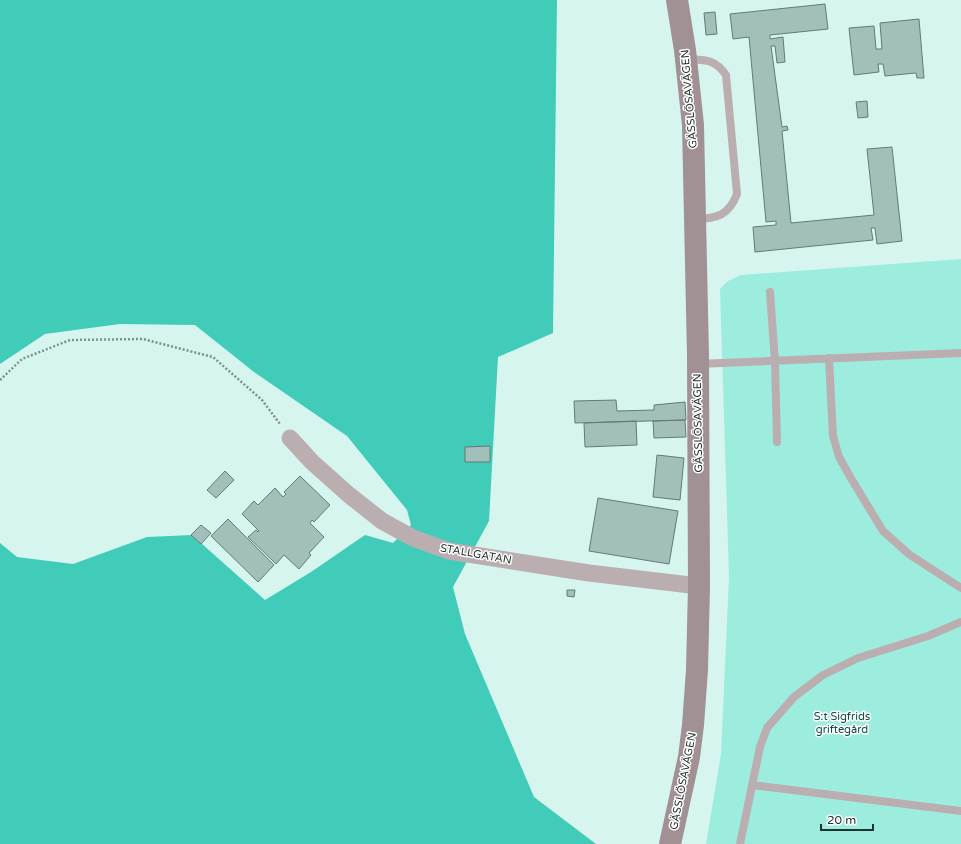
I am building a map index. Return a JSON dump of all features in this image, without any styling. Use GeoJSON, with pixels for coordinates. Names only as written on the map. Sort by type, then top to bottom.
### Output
{"type":"FeatureCollection","features":[{"type":"Feature","properties":{"kind":"street","name":"GÄSSLÖSAVÄGEN"},"geometry":{"type":"LineString","coordinates":[[670,844],[690,757],[697,670],[699,586],[698,364],[693,125],[686,59],[677,0]]}},
{"type":"Feature","properties":{"kind":"street","name":"STALLGATAN"},"geometry":{"type":"LineString","coordinates":[[290,438],[312,462],[349,495],[382,521],[413,538],[449,551],[589,573],[699,586]]}},
{"type":"Feature","properties":{"kind":"lane"},"geometry":{"type":"LineString","coordinates":[[686,59],[713,61],[720,66],[726,75],[737,194],[732,207],[720,216],[710,219],[694,220]]}},
{"type":"Feature","properties":{"kind":"lane"},"geometry":{"type":"LineString","coordinates":[[770,292],[775,362],[776,442]]}},
{"type":"Feature","properties":{"kind":"lane"},"geometry":{"type":"LineString","coordinates":[[698,364],[961,354]]}},
{"type":"Feature","properties":{"kind":"lane"},"geometry":{"type":"LineString","coordinates":[[829,358],[833,436],[839,457],[852,480],[883,531],[910,556],[961,588]]}},
{"type":"Feature","properties":{"kind":"lane"},"geometry":{"type":"LineString","coordinates":[[740,844],[760,747],[766,728],[794,697],[824,675],[858,658],[928,636],[961,622]]}},
{"type":"Feature","properties":{"kind":"lane"},"geometry":{"type":"LineString","coordinates":[[752,785],[961,811]]}},
{"type":"Feature","properties":{"kind":"path"},"geometry":{"type":"LineString","coordinates":[[0,380],[22,359],[70,340],[143,339],[213,357],[262,400],[290,438]]}},
{"type":"Feature","properties":{"kind":"green space"},"geometry":{"type":"Polygon","coordinates":[[[0,0],[557,0],[553,333],[498,357],[489,521],[453,587],[465,634],[534,797],[596,844],[0,844],[0,543],[17,557],[73,564],[147,537],[192,535],[265,600],[311,572],[365,535],[393,543],[411,525],[407,510],[347,436],[254,372],[195,325],[120,324],[45,334],[0,364],[0,0]]]}},
{"type":"Feature","properties":{"kind":"green space","name":"S:t Sigfrids griftegård"},"geometry":{"type":"Polygon","coordinates":[[[961,259],[961,844],[706,844],[721,754],[729,577],[720,289],[728,281],[741,275],[961,259]]]}},
{"type":"Feature","properties":{"kind":"building"},"geometry":{"type":"Polygon","coordinates":[[[825,4],[828,29],[770,35],[770,39],[783,37],[785,62],[777,63],[775,46],[771,46],[782,127],[787,126],[788,130],[782,131],[791,223],[874,215],[867,149],[892,147],[902,241],[877,244],[875,228],[871,228],[873,240],[755,252],[753,227],[776,225],[776,221],[766,222],[749,37],[733,39],[730,14],[825,4]]]}},
{"type":"Feature","properties":{"kind":"building"},"geometry":{"type":"Polygon","coordinates":[[[715,12],[717,34],[706,35],[704,13],[715,12]]]}},
{"type":"Feature","properties":{"kind":"building"},"geometry":{"type":"Polygon","coordinates":[[[919,19],[924,78],[917,78],[916,73],[885,76],[883,64],[878,64],[879,72],[854,75],[849,28],[874,26],[876,49],[882,49],[880,23],[919,19]]]}},
{"type":"Feature","properties":{"kind":"building"},"geometry":{"type":"Polygon","coordinates":[[[867,101],[868,117],[858,118],[856,102],[867,101]]]}},
{"type":"Feature","properties":{"kind":"building"},"geometry":{"type":"Polygon","coordinates":[[[616,400],[617,411],[654,410],[654,405],[685,402],[686,420],[575,423],[574,401],[616,400]]]}},
{"type":"Feature","properties":{"kind":"building"},"geometry":{"type":"Polygon","coordinates":[[[685,420],[686,437],[654,438],[653,421],[685,420]]]}},
{"type":"Feature","properties":{"kind":"building"},"geometry":{"type":"Polygon","coordinates":[[[636,421],[637,445],[585,447],[584,423],[636,421]]]}},
{"type":"Feature","properties":{"kind":"building"},"geometry":{"type":"Polygon","coordinates":[[[490,446],[490,462],[465,462],[465,447],[490,446]]]}},
{"type":"Feature","properties":{"kind":"building"},"geometry":{"type":"Polygon","coordinates":[[[657,455],[684,458],[680,500],[653,497],[657,455]]]}},
{"type":"Feature","properties":{"kind":"building"},"geometry":{"type":"Polygon","coordinates":[[[225,471],[234,480],[216,498],[207,490],[225,471]]]}},
{"type":"Feature","properties":{"kind":"building"},"geometry":{"type":"Polygon","coordinates":[[[300,476],[330,505],[314,522],[312,520],[310,523],[324,537],[309,553],[311,555],[299,569],[284,555],[276,564],[248,537],[256,530],[258,532],[259,531],[242,514],[254,501],[258,505],[275,488],[283,497],[286,494],[284,492],[300,476]]]}},
{"type":"Feature","properties":{"kind":"building"},"geometry":{"type":"Polygon","coordinates":[[[598,498],[678,511],[669,564],[589,551],[598,498]]]}},
{"type":"Feature","properties":{"kind":"building"},"geometry":{"type":"Polygon","coordinates":[[[228,519],[274,565],[258,582],[211,536],[228,519]]]}},
{"type":"Feature","properties":{"kind":"building"},"geometry":{"type":"Polygon","coordinates":[[[201,525],[211,533],[201,544],[191,535],[201,525]]]}},
{"type":"Feature","properties":{"kind":"building"},"geometry":{"type":"Polygon","coordinates":[[[567,590],[575,590],[574,597],[567,596],[567,590]]]}}]}
